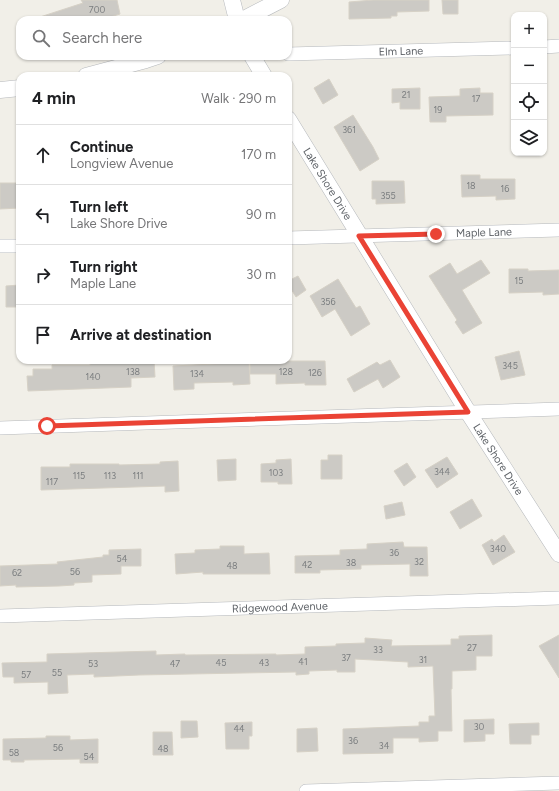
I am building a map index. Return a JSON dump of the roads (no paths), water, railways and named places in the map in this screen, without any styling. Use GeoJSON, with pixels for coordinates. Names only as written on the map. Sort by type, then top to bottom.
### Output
{"type":"FeatureCollection","features":[{"type":"Feature","properties":{"kind":"street"},"geometry":{"type":"LineString","coordinates":[[232,0],[236,16]]}},
{"type":"Feature","properties":{"kind":"street"},"geometry":{"type":"LineString","coordinates":[[250,16],[282,0]]}},
{"type":"Feature","properties":{"kind":"street"},"geometry":{"type":"LineString","coordinates":[[547,47],[559,46]]}},
{"type":"Feature","properties":{"kind":"street","name":"Elm Lane"},"geometry":{"type":"LineString","coordinates":[[292,54],[511,48]]}},
{"type":"Feature","properties":{"kind":"street"},"geometry":{"type":"LineString","coordinates":[[101,72],[146,60]]}},
{"type":"Feature","properties":{"kind":"street"},"geometry":{"type":"LineString","coordinates":[[254,60],[262,72]]}},
{"type":"Feature","properties":{"kind":"street"},"geometry":{"type":"LineString","coordinates":[[0,90],[16,88]]}},
{"type":"Feature","properties":{"kind":"street","name":"Lake Shore Drive"},"geometry":{"type":"LineString","coordinates":[[292,126],[468,412],[559,554]]}},
{"type":"Feature","properties":{"kind":"street","name":"Maple Lane"},"geometry":{"type":"LineString","coordinates":[[292,238],[559,230]]}},
{"type":"Feature","properties":{"kind":"street"},"geometry":{"type":"LineString","coordinates":[[0,246],[16,246]]}},
{"type":"Feature","properties":{"kind":"street"},"geometry":{"type":"LineString","coordinates":[[0,428],[559,409]]}},
{"type":"Feature","properties":{"kind":"street","name":"Ridgewood Avenue"},"geometry":{"type":"LineString","coordinates":[[0,616],[559,598]]}},
{"type":"Feature","properties":{"kind":"street"},"geometry":{"type":"LineString","coordinates":[[306,791],[559,783]]}}]}
